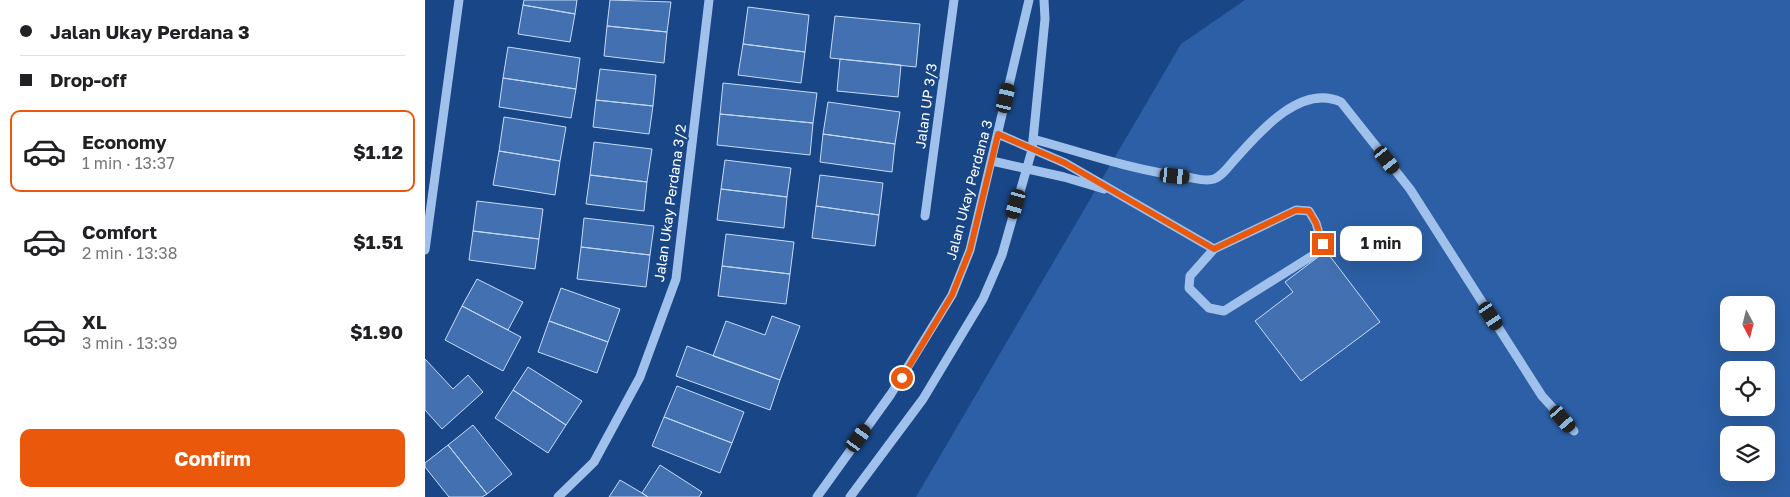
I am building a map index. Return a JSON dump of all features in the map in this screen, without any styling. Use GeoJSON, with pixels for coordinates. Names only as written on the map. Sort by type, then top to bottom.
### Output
{"type":"FeatureCollection","features":[{"type":"Feature","properties":{"kind":"street"},"geometry":{"type":"LineString","coordinates":[[425,250],[459,0]]}},
{"type":"Feature","properties":{"kind":"street","name":"Jalan Ukay Perdana 3/2"},"geometry":{"type":"LineString","coordinates":[[558,497],[594,462],[599,454],[640,377],[676,279],[709,0]]}},
{"type":"Feature","properties":{"kind":"street","name":"Jalan UP 3/3"},"geometry":{"type":"LineString","coordinates":[[925,216],[955,0]]}},
{"type":"Feature","properties":{"kind":"street","name":"Jalan Ukay Perdana 3"},"geometry":{"type":"LineString","coordinates":[[817,497],[891,394],[952,295],[970,250],[1029,0]]}},
{"type":"Feature","properties":{"kind":"street"},"geometry":{"type":"LineString","coordinates":[[850,497],[923,399],[983,299],[1002,256],[1032,150],[1045,19],[1043,0]]}},
{"type":"Feature","properties":{"kind":"street"},"geometry":{"type":"LineString","coordinates":[[1033,139],[1161,174],[1206,180],[1220,176],[1253,138],[1298,102],[1321,97],[1332,98],[1341,102],[1410,189],[1542,396],[1573,431]]}},
{"type":"Feature","properties":{"kind":"street"},"geometry":{"type":"LineString","coordinates":[[998,134],[1065,163],[1214,249]]}},
{"type":"Feature","properties":{"kind":"street"},"geometry":{"type":"LineString","coordinates":[[992,161],[1119,193]]}},
{"type":"Feature","properties":{"kind":"street"},"geometry":{"type":"LineString","coordinates":[[1296,210],[1309,211],[1316,223],[1323,244],[1315,254],[1225,311],[1209,308],[1189,288],[1190,276],[1214,249],[1296,210]]}},
{"type":"Feature","properties":{"kind":"shaded area"},"geometry":{"type":"Polygon","coordinates":[[[1245,0],[1790,0],[1790,497],[916,497],[1181,44],[1245,0]]]}},
{"type":"Feature","properties":{"kind":"building"},"geometry":{"type":"Polygon","coordinates":[[[524,0],[577,0],[575,14],[523,5],[524,0]]]}},
{"type":"Feature","properties":{"kind":"building"},"geometry":{"type":"Polygon","coordinates":[[[610,0],[671,2],[667,32],[607,26],[610,0]]]}},
{"type":"Feature","properties":{"kind":"building"},"geometry":{"type":"Polygon","coordinates":[[[523,5],[575,14],[570,42],[518,34],[523,5]]]}},
{"type":"Feature","properties":{"kind":"building"},"geometry":{"type":"Polygon","coordinates":[[[748,7],[809,15],[805,52],[743,44],[748,7]]]}},
{"type":"Feature","properties":{"kind":"building"},"geometry":{"type":"Polygon","coordinates":[[[835,16],[920,24],[916,67],[830,58],[835,16]]]}},
{"type":"Feature","properties":{"kind":"building"},"geometry":{"type":"Polygon","coordinates":[[[607,26],[667,32],[664,63],[604,56],[607,26]]]}},
{"type":"Feature","properties":{"kind":"building"},"geometry":{"type":"Polygon","coordinates":[[[743,44],[805,52],[801,83],[738,75],[743,44]]]}},
{"type":"Feature","properties":{"kind":"building"},"geometry":{"type":"Polygon","coordinates":[[[508,47],[580,58],[576,89],[503,78],[508,47]]]}},
{"type":"Feature","properties":{"kind":"building"},"geometry":{"type":"Polygon","coordinates":[[[840,59],[901,65],[898,97],[837,91],[840,59]]]}},
{"type":"Feature","properties":{"kind":"building"},"geometry":{"type":"Polygon","coordinates":[[[600,69],[656,75],[653,106],[596,100],[600,69]]]}},
{"type":"Feature","properties":{"kind":"building"},"geometry":{"type":"Polygon","coordinates":[[[503,78],[576,89],[571,118],[499,107],[503,78]]]}},
{"type":"Feature","properties":{"kind":"building"},"geometry":{"type":"Polygon","coordinates":[[[723,83],[817,93],[813,123],[720,114],[723,83]]]}},
{"type":"Feature","properties":{"kind":"building"},"geometry":{"type":"Polygon","coordinates":[[[596,100],[653,106],[649,134],[593,127],[596,100]]]}},
{"type":"Feature","properties":{"kind":"building"},"geometry":{"type":"Polygon","coordinates":[[[828,102],[900,112],[895,144],[823,134],[828,102]]]}},
{"type":"Feature","properties":{"kind":"building"},"geometry":{"type":"Polygon","coordinates":[[[720,114],[813,123],[810,155],[717,145],[720,114]]]}},
{"type":"Feature","properties":{"kind":"building"},"geometry":{"type":"Polygon","coordinates":[[[504,117],[566,127],[560,161],[499,151],[504,117]]]}},
{"type":"Feature","properties":{"kind":"building"},"geometry":{"type":"Polygon","coordinates":[[[823,134],[895,144],[892,172],[820,162],[823,134]]]}},
{"type":"Feature","properties":{"kind":"building"},"geometry":{"type":"Polygon","coordinates":[[[594,142],[652,149],[647,182],[590,175],[594,142]]]}},
{"type":"Feature","properties":{"kind":"building"},"geometry":{"type":"Polygon","coordinates":[[[499,151],[560,161],[555,195],[493,185],[499,151]]]}},
{"type":"Feature","properties":{"kind":"building"},"geometry":{"type":"Polygon","coordinates":[[[725,160],[791,168],[787,197],[721,189],[725,160]]]}},
{"type":"Feature","properties":{"kind":"building"},"geometry":{"type":"Polygon","coordinates":[[[590,175],[647,182],[644,211],[586,204],[590,175]]]}},
{"type":"Feature","properties":{"kind":"building"},"geometry":{"type":"Polygon","coordinates":[[[820,175],[883,183],[879,215],[816,206],[820,175]]]}},
{"type":"Feature","properties":{"kind":"building"},"geometry":{"type":"Polygon","coordinates":[[[721,189],[787,197],[784,228],[717,220],[721,189]]]}},
{"type":"Feature","properties":{"kind":"building"},"geometry":{"type":"Polygon","coordinates":[[[477,201],[543,209],[539,239],[473,231],[477,201]]]}},
{"type":"Feature","properties":{"kind":"building"},"geometry":{"type":"Polygon","coordinates":[[[816,206],[879,215],[875,246],[812,238],[816,206]]]}},
{"type":"Feature","properties":{"kind":"building"},"geometry":{"type":"Polygon","coordinates":[[[584,218],[654,226],[650,255],[581,247],[584,218]]]}},
{"type":"Feature","properties":{"kind":"building"},"geometry":{"type":"Polygon","coordinates":[[[473,231],[539,239],[535,269],[469,260],[473,231]]]}},
{"type":"Feature","properties":{"kind":"building"},"geometry":{"type":"Polygon","coordinates":[[[726,234],[794,242],[790,274],[722,266],[726,234]]]}},
{"type":"Feature","properties":{"kind":"building"},"geometry":{"type":"Polygon","coordinates":[[[581,247],[650,255],[646,287],[577,279],[581,247]]]}},
{"type":"Feature","properties":{"kind":"building"},"geometry":{"type":"Polygon","coordinates":[[[1326,251],[1380,322],[1301,381],[1255,321],[1293,292],[1285,282],[1326,251]]]}},
{"type":"Feature","properties":{"kind":"building"},"geometry":{"type":"Polygon","coordinates":[[[722,266],[790,274],[786,304],[718,296],[722,266]]]}},
{"type":"Feature","properties":{"kind":"building"},"geometry":{"type":"Polygon","coordinates":[[[477,279],[523,302],[508,330],[462,306],[477,279]]]}},
{"type":"Feature","properties":{"kind":"building"},"geometry":{"type":"Polygon","coordinates":[[[561,288],[620,309],[608,342],[549,321],[561,288]]]}},
{"type":"Feature","properties":{"kind":"building"},"geometry":{"type":"Polygon","coordinates":[[[462,306],[521,337],[503,371],[445,340],[462,306]]]}},
{"type":"Feature","properties":{"kind":"building"},"geometry":{"type":"Polygon","coordinates":[[[772,316],[800,326],[780,380],[713,356],[726,321],[765,335],[772,316]]]}},
{"type":"Feature","properties":{"kind":"building"},"geometry":{"type":"Polygon","coordinates":[[[549,321],[608,342],[597,373],[538,352],[549,321]]]}},
{"type":"Feature","properties":{"kind":"building"},"geometry":{"type":"Polygon","coordinates":[[[687,346],[780,380],[770,410],[676,376],[687,346]]]}},
{"type":"Feature","properties":{"kind":"building"},"geometry":{"type":"Polygon","coordinates":[[[425,359],[453,389],[468,375],[483,392],[442,429],[425,410],[425,359]]]}},
{"type":"Feature","properties":{"kind":"building"},"geometry":{"type":"Polygon","coordinates":[[[528,367],[582,401],[566,425],[513,390],[528,367]]]}},
{"type":"Feature","properties":{"kind":"building"},"geometry":{"type":"Polygon","coordinates":[[[677,386],[744,412],[732,443],[664,417],[677,386]]]}},
{"type":"Feature","properties":{"kind":"building"},"geometry":{"type":"Polygon","coordinates":[[[513,390],[566,425],[548,453],[495,418],[513,390]]]}},
{"type":"Feature","properties":{"kind":"building"},"geometry":{"type":"Polygon","coordinates":[[[664,417],[732,443],[720,473],[652,446],[664,417]]]}},
{"type":"Feature","properties":{"kind":"building"},"geometry":{"type":"Polygon","coordinates":[[[473,425],[512,474],[487,494],[448,445],[473,425]]]}},
{"type":"Feature","properties":{"kind":"building"},"geometry":{"type":"Polygon","coordinates":[[[448,445],[487,494],[482,497],[449,497],[425,467],[425,463],[448,445]]]}},
{"type":"Feature","properties":{"kind":"building"},"geometry":{"type":"Polygon","coordinates":[[[660,465],[702,492],[699,497],[648,497],[642,493],[660,465]]]}},
{"type":"Feature","properties":{"kind":"building"},"geometry":{"type":"Polygon","coordinates":[[[620,480],[642,493],[648,497],[609,497],[620,480]]]}},
{"type":"Feature","properties":{"kind":"route"},"geometry":{"type":"LineString","coordinates":[[902,378],[952,295],[970,250],[998,134],[1065,163],[1214,249],[1296,210],[1309,211],[1316,223],[1323,244]]}}]}
